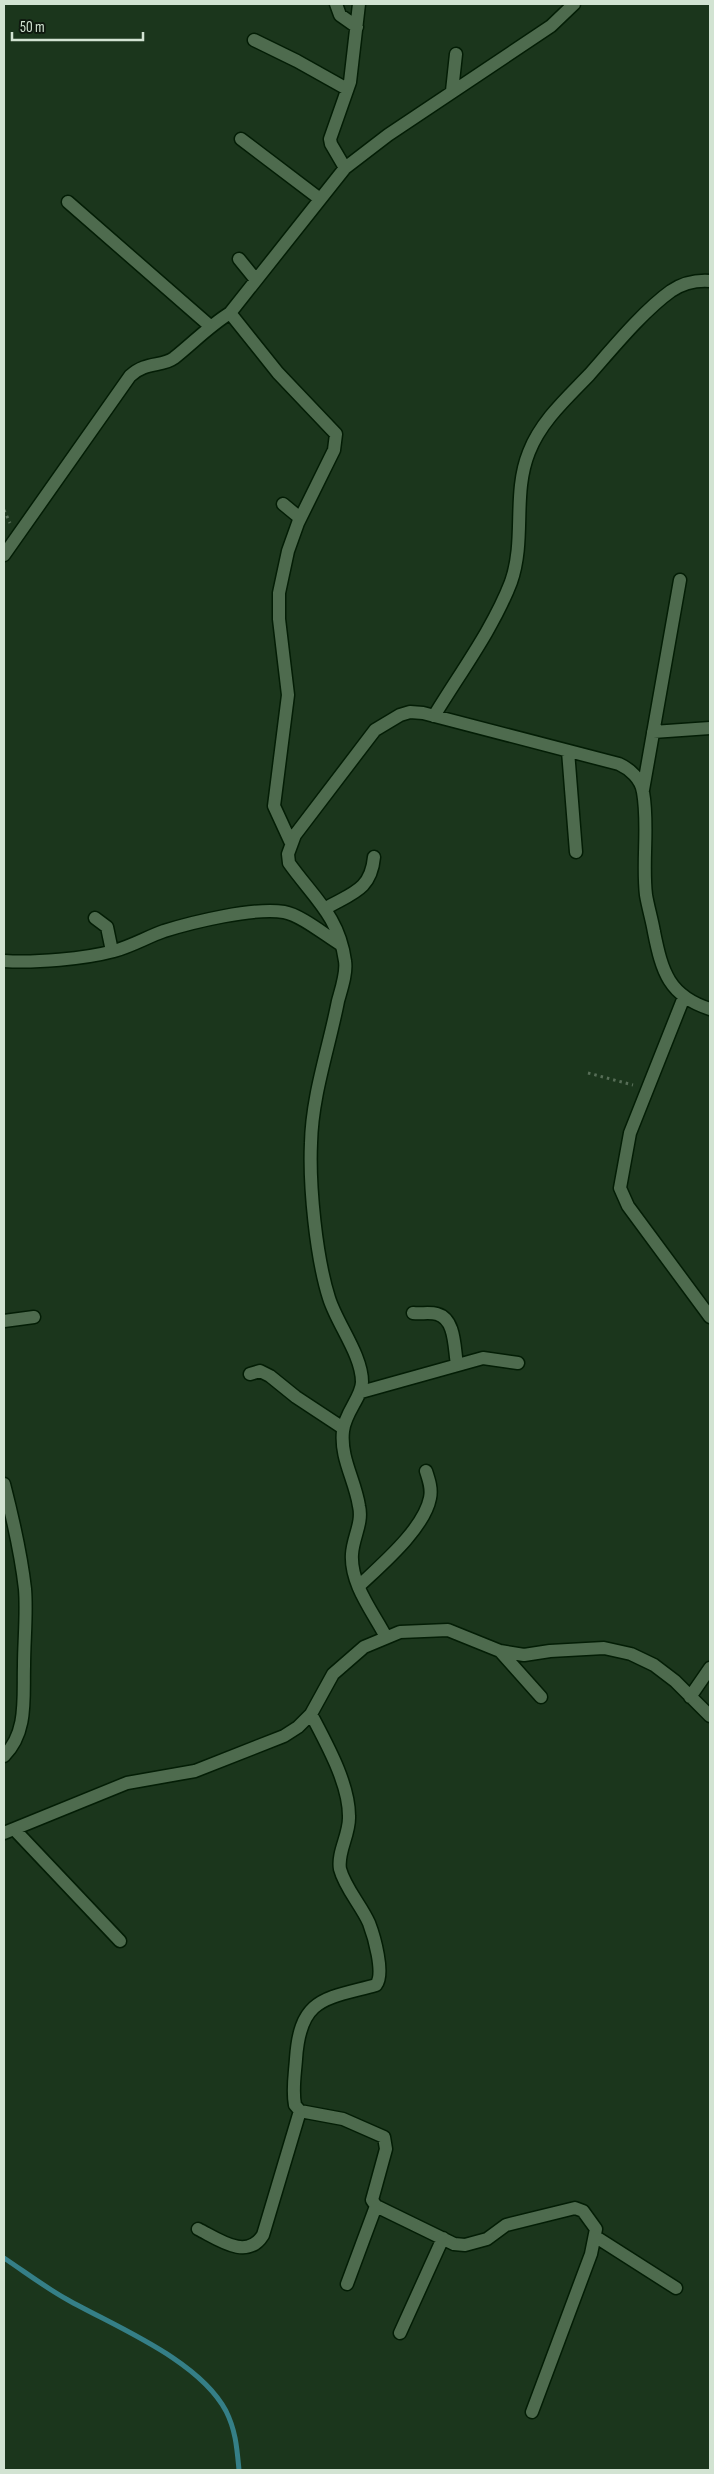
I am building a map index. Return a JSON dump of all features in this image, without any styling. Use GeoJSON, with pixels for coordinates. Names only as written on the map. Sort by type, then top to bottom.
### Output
{"type":"FeatureCollection","features":[{"type":"Feature","properties":{"kind":"street"},"geometry":{"type":"LineString","coordinates":[[336,4],[340,15],[357,27]]}},
{"type":"Feature","properties":{"kind":"street"},"geometry":{"type":"LineString","coordinates":[[344,168],[330,144],[330,138],[352,72],[359,4]]}},
{"type":"Feature","properties":{"kind":"street"},"geometry":{"type":"LineString","coordinates":[[4,556],[130,376],[142,368],[172,359],[210,326],[230,313],[344,168],[452,91],[551,26],[574,4]]}},
{"type":"Feature","properties":{"kind":"street"},"geometry":{"type":"LineString","coordinates":[[254,40],[347,89]]}},
{"type":"Feature","properties":{"kind":"street"},"geometry":{"type":"LineString","coordinates":[[452,91],[456,54]]}},
{"type":"Feature","properties":{"kind":"street"},"geometry":{"type":"LineString","coordinates":[[242,139],[320,199]]}},
{"type":"Feature","properties":{"kind":"street"},"geometry":{"type":"LineString","coordinates":[[68,202],[210,326]]}},
{"type":"Feature","properties":{"kind":"street"},"geometry":{"type":"LineString","coordinates":[[239,259],[256,280]]}},
{"type":"Feature","properties":{"kind":"street"},"geometry":{"type":"LineString","coordinates":[[434,716],[490,623],[512,579],[518,555],[519,490],[529,452],[540,428],[622,338],[671,292],[685,284],[698,280],[710,281]]}},
{"type":"Feature","properties":{"kind":"street"},"geometry":{"type":"LineString","coordinates":[[230,313],[278,373],[336,434],[334,450],[300,518],[282,574],[278,604],[288,695],[274,806],[291,843]]}},
{"type":"Feature","properties":{"kind":"street"},"geometry":{"type":"LineString","coordinates":[[284,504],[300,518]]}},
{"type":"Feature","properties":{"kind":"street"},"geometry":{"type":"LineString","coordinates":[[680,580],[643,790],[646,896],[660,961],[668,979],[692,1003],[710,1009]]}},
{"type":"Feature","properties":{"kind":"street"},"geometry":{"type":"LineString","coordinates":[[386,1637],[355,1579],[352,1559],[361,1513],[342,1451],[343,1428],[348,1410],[360,1392],[360,1369],[329,1298],[321,1257],[311,1168],[312,1124],[345,962],[336,929],[326,908],[289,863],[291,843],[295,835],[375,730],[400,715],[410,712],[434,716],[628,768],[643,790]]}},
{"type":"Feature","properties":{"kind":"street"},"geometry":{"type":"LineString","coordinates":[[654,732],[710,728]]}},
{"type":"Feature","properties":{"kind":"street"},"geometry":{"type":"LineString","coordinates":[[568,751],[576,852]]}},
{"type":"Feature","properties":{"kind":"street"},"geometry":{"type":"LineString","coordinates":[[326,908],[368,881],[373,871],[374,857]]}},
{"type":"Feature","properties":{"kind":"street"},"geometry":{"type":"LineString","coordinates":[[4,961],[29,961],[112,951],[138,943],[163,932],[199,922],[249,913],[278,912],[290,914],[340,944]]}},
{"type":"Feature","properties":{"kind":"street"},"geometry":{"type":"LineString","coordinates":[[94,918],[107,927],[112,951]]}},
{"type":"Feature","properties":{"kind":"street"},"geometry":{"type":"LineString","coordinates":[[684,997],[630,1134],[620,1188],[628,1206],[710,1317]]}},
{"type":"Feature","properties":{"kind":"street"},"geometry":{"type":"LineString","coordinates":[[413,1313],[438,1314],[446,1318],[451,1328],[457,1364]]}},
{"type":"Feature","properties":{"kind":"street"},"geometry":{"type":"LineString","coordinates":[[4,1321],[34,1317]]}},
{"type":"Feature","properties":{"kind":"street"},"geometry":{"type":"LineString","coordinates":[[360,1392],[483,1358],[518,1363]]}},
{"type":"Feature","properties":{"kind":"street"},"geometry":{"type":"LineString","coordinates":[[250,1374],[260,1371],[270,1376],[296,1397],[343,1428]]}},
{"type":"Feature","properties":{"kind":"street"},"geometry":{"type":"LineString","coordinates":[[359,1586],[410,1536],[424,1513],[430,1499],[431,1487],[426,1471]]}},
{"type":"Feature","properties":{"kind":"street"},"geometry":{"type":"LineString","coordinates":[[4,1484],[18,1537],[25,1590],[25,1613],[22,1724],[14,1745],[4,1756]]}},
{"type":"Feature","properties":{"kind":"street"},"geometry":{"type":"LineString","coordinates":[[120,1941],[9,1831],[127,1783],[195,1771],[284,1736],[298,1727],[311,1714],[333,1674],[364,1647],[386,1637],[400,1632],[448,1630],[500,1651],[524,1655],[575,1649],[604,1648],[631,1654],[654,1665],[710,1716]]}},
{"type":"Feature","properties":{"kind":"street"},"geometry":{"type":"LineString","coordinates":[[500,1651],[541,1697]]}},
{"type":"Feature","properties":{"kind":"street"},"geometry":{"type":"LineString","coordinates":[[690,1696],[710,1668]]}},
{"type":"Feature","properties":{"kind":"street"},"geometry":{"type":"LineString","coordinates":[[311,1714],[328,1748],[347,1798],[350,1818],[341,1854],[340,1868],[369,1923],[381,1970],[380,1980],[376,1985],[330,1997],[314,2007],[305,2018],[297,2045],[295,2105],[300,2111],[343,2119],[384,2137],[386,2149],[372,2194],[372,2200],[376,2206],[454,2244],[475,2244],[488,2239],[506,2225],[576,2208],[583,2211],[591,2219],[596,2229],[596,2237],[532,2412]]}},
{"type":"Feature","properties":{"kind":"street"},"geometry":{"type":"LineString","coordinates":[[198,2229],[234,2247],[248,2248],[259,2241],[263,2235],[300,2111]]}},
{"type":"Feature","properties":{"kind":"street"},"geometry":{"type":"LineString","coordinates":[[346,2284],[376,2206]]}},
{"type":"Feature","properties":{"kind":"street"},"geometry":{"type":"LineString","coordinates":[[596,2237],[676,2288]]}},
{"type":"Feature","properties":{"kind":"street"},"geometry":{"type":"LineString","coordinates":[[400,2333],[443,2238]]}},
{"type":"Feature","properties":{"kind":"path"},"geometry":{"type":"LineString","coordinates":[[588,1073],[648,1088]]}},
{"type":"Feature","properties":{"kind":"waterway"},"geometry":{"type":"LineString","coordinates":[[4,2258],[60,2295],[155,2346],[197,2376],[226,2411],[236,2440],[239,2470]]}}]}
